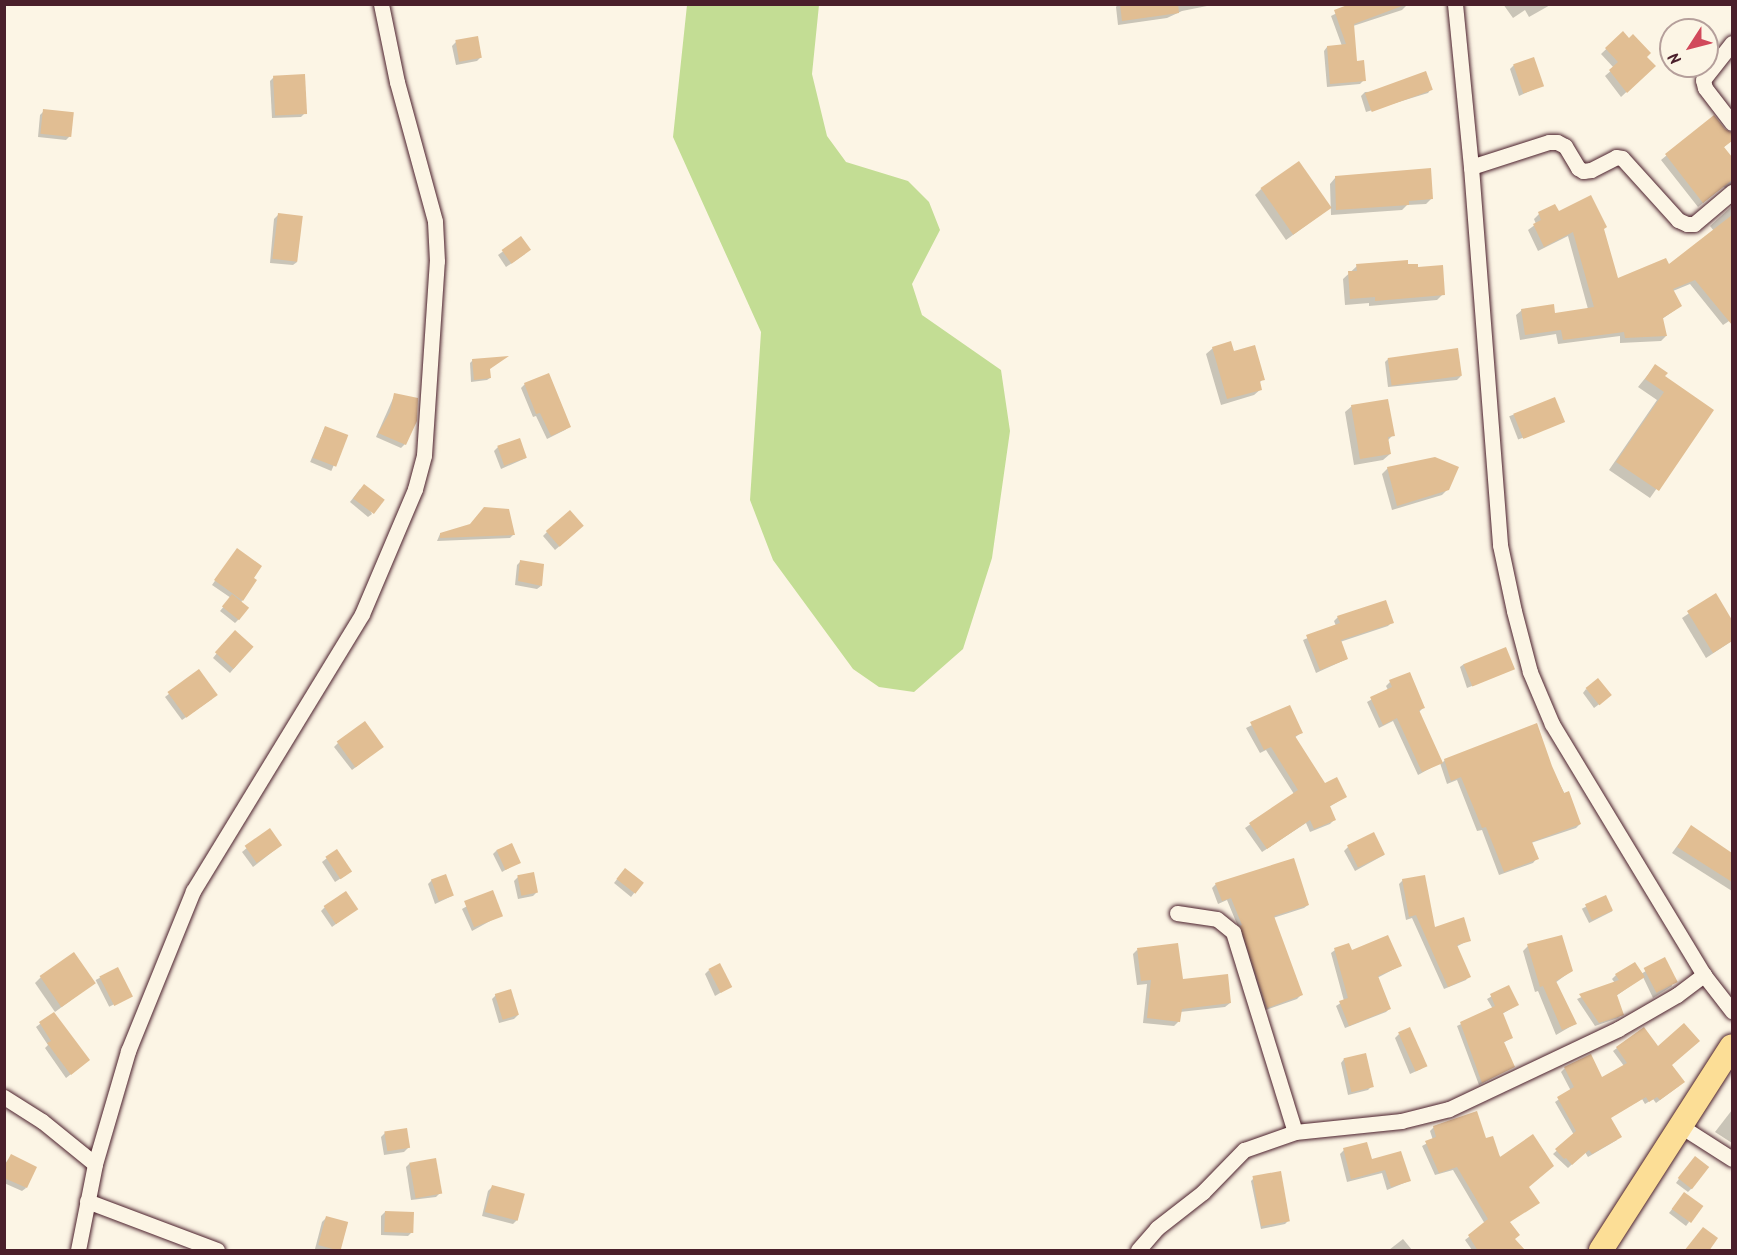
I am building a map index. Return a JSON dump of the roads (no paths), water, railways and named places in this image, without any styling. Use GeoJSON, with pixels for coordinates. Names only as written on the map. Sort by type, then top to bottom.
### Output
{"type":"FeatureCollection","features":[{"type":"Feature","properties":{"kind":"main road"},"geometry":{"type":"LineString","coordinates":[[1601,1251],[1732,1046]]}},
{"type":"Feature","properties":{"kind":"street"},"geometry":{"type":"LineString","coordinates":[[78,1251],[95,1164],[128,1051],[193,891],[362,614],[415,489],[424,455],[437,261],[435,221],[397,82],[381,4]]}},
{"type":"Feature","properties":{"kind":"street"},"geometry":{"type":"LineString","coordinates":[[1455,4],[1471,167],[1500,545],[1530,672],[1552,724],[1704,975],[1732,1011]]}},
{"type":"Feature","properties":{"kind":"street"},"geometry":{"type":"LineString","coordinates":[[1732,43],[1703,80],[1705,88],[1732,123]]}},
{"type":"Feature","properties":{"kind":"street"},"geometry":{"type":"LineString","coordinates":[[1471,167],[1549,142],[1557,142],[1565,146],[1578,168],[1583,171],[1591,170],[1616,157],[1622,158],[1678,220],[1687,224],[1694,224],[1732,192]]}},
{"type":"Feature","properties":{"kind":"street"},"geometry":{"type":"LineString","coordinates":[[1177,913],[1217,919],[1233,932],[1295,1132]]}},
{"type":"Feature","properties":{"kind":"street"},"geometry":{"type":"LineString","coordinates":[[1138,1251],[1157,1228],[1203,1192],[1244,1150],[1295,1132],[1401,1121],[1449,1109],[1618,1029],[1677,995],[1704,975]]}},
{"type":"Feature","properties":{"kind":"street"},"geometry":{"type":"LineString","coordinates":[[4,1097],[42,1121],[95,1164]]}},
{"type":"Feature","properties":{"kind":"street"},"geometry":{"type":"LineString","coordinates":[[1682,1127],[1732,1159]]}},
{"type":"Feature","properties":{"kind":"street"},"geometry":{"type":"LineString","coordinates":[[87,1201],[217,1251]]}}]}
